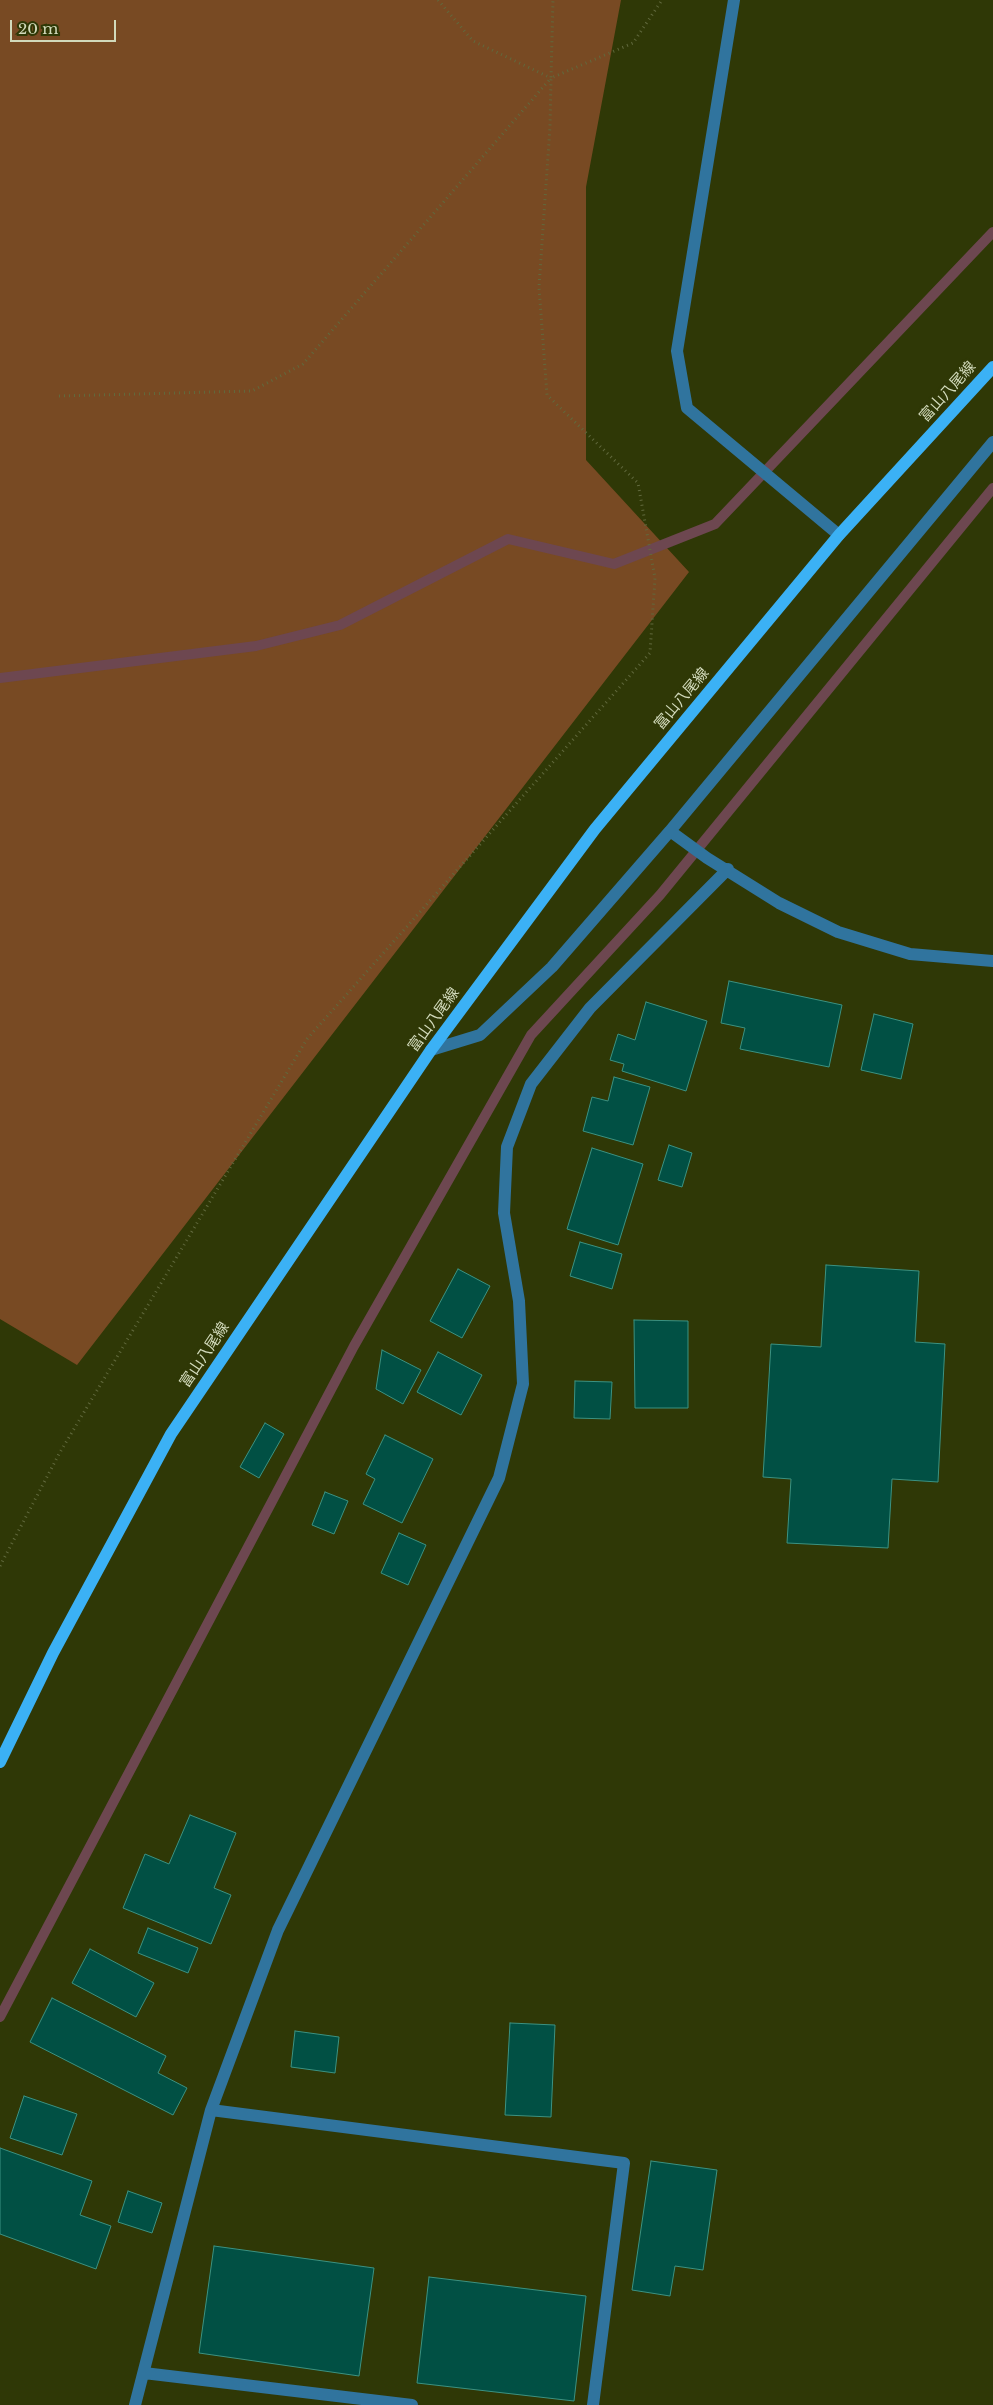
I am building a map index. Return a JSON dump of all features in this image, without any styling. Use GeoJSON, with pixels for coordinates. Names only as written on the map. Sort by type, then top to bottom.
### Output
{"type":"FeatureCollection","features":[{"type":"Feature","properties":{"kind":"main road","name":"富山八尾線"},"geometry":{"type":"LineString","coordinates":[[0,1762],[53,1653],[171,1434],[431,1050],[594,829],[839,535],[993,367]]}},
{"type":"Feature","properties":{"kind":"street"},"geometry":{"type":"LineString","coordinates":[[734,0],[677,351],[688,408],[839,535]]}},
{"type":"Feature","properties":{"kind":"street"},"geometry":{"type":"LineString","coordinates":[[431,1050],[480,1035],[552,967],[670,831],[993,442]]}},
{"type":"Feature","properties":{"kind":"street"},"geometry":{"type":"LineString","coordinates":[[670,831],[707,858],[728,869],[779,902],[838,932],[910,954],[993,961]]}},
{"type":"Feature","properties":{"kind":"street"},"geometry":{"type":"LineString","coordinates":[[135,2405],[211,2110],[278,1930],[500,1478],[523,1384],[519,1300],[504,1213],[507,1147],[531,1084],[590,1008],[728,869]]}},
{"type":"Feature","properties":{"kind":"street"},"geometry":{"type":"LineString","coordinates":[[211,2110],[624,2163],[593,2405]]}},
{"type":"Feature","properties":{"kind":"street"},"geometry":{"type":"LineString","coordinates":[[144,2373],[412,2405]]}},
{"type":"Feature","properties":{"kind":"path"},"geometry":{"type":"LineString","coordinates":[[438,0],[473,41],[551,78]]}},
{"type":"Feature","properties":{"kind":"path"},"geometry":{"type":"LineString","coordinates":[[0,1566],[59,1454],[307,1039],[650,653],[655,578],[638,483],[547,395],[539,287],[550,127],[553,0]]}},
{"type":"Feature","properties":{"kind":"path"},"geometry":{"type":"LineString","coordinates":[[59,396],[252,391],[302,364],[551,78],[633,43],[662,0]]}},
{"type":"Feature","properties":{"kind":"shaded area"},"geometry":{"type":"Polygon","coordinates":[[[0,0],[621,0],[586,187],[586,460],[689,572],[77,1365],[0,1319],[0,0]]]}},
{"type":"Feature","properties":{"kind":"building"},"geometry":{"type":"Polygon","coordinates":[[[729,981],[842,1005],[829,1067],[740,1049],[745,1028],[721,1023],[729,981]]]}},
{"type":"Feature","properties":{"kind":"building"},"geometry":{"type":"Polygon","coordinates":[[[646,1002],[707,1021],[686,1091],[622,1071],[624,1064],[610,1060],[618,1034],[635,1040],[646,1002]]]}},
{"type":"Feature","properties":{"kind":"building"},"geometry":{"type":"Polygon","coordinates":[[[874,1014],[913,1024],[901,1079],[861,1070],[874,1014]]]}},
{"type":"Feature","properties":{"kind":"building"},"geometry":{"type":"Polygon","coordinates":[[[614,1077],[650,1087],[633,1145],[583,1131],[592,1097],[608,1101],[614,1077]]]}},
{"type":"Feature","properties":{"kind":"building"},"geometry":{"type":"Polygon","coordinates":[[[669,1145],[692,1153],[682,1187],[658,1180],[669,1145]]]}},
{"type":"Feature","properties":{"kind":"building"},"geometry":{"type":"Polygon","coordinates":[[[592,1148],[643,1164],[618,1245],[567,1229],[592,1148]]]}},
{"type":"Feature","properties":{"kind":"building"},"geometry":{"type":"Polygon","coordinates":[[[580,1242],[622,1254],[612,1289],[570,1276],[580,1242]]]}},
{"type":"Feature","properties":{"kind":"building"},"geometry":{"type":"Polygon","coordinates":[[[826,1265],[919,1271],[915,1342],[945,1344],[938,1482],[892,1479],[888,1548],[787,1543],[791,1479],[763,1477],[771,1344],[821,1347],[826,1265]]]}},
{"type":"Feature","properties":{"kind":"building"},"geometry":{"type":"Polygon","coordinates":[[[458,1269],[490,1286],[462,1338],[430,1321],[458,1269]]]}},
{"type":"Feature","properties":{"kind":"building"},"geometry":{"type":"Polygon","coordinates":[[[634,1320],[688,1321],[688,1408],[635,1408],[634,1320]]]}},
{"type":"Feature","properties":{"kind":"building"},"geometry":{"type":"Polygon","coordinates":[[[382,1350],[421,1370],[403,1404],[376,1389],[382,1350]]]}},
{"type":"Feature","properties":{"kind":"building"},"geometry":{"type":"Polygon","coordinates":[[[438,1352],[482,1375],[461,1415],[417,1392],[438,1352]]]}},
{"type":"Feature","properties":{"kind":"building"},"geometry":{"type":"Polygon","coordinates":[[[575,1381],[612,1382],[610,1419],[574,1418],[575,1381]]]}},
{"type":"Feature","properties":{"kind":"building"},"geometry":{"type":"Polygon","coordinates":[[[265,1423],[284,1434],[259,1478],[240,1467],[265,1423]]]}},
{"type":"Feature","properties":{"kind":"building"},"geometry":{"type":"Polygon","coordinates":[[[385,1435],[433,1459],[402,1523],[363,1504],[375,1479],[366,1474],[385,1435]]]}},
{"type":"Feature","properties":{"kind":"building"},"geometry":{"type":"Polygon","coordinates":[[[325,1492],[348,1501],[334,1534],[312,1525],[325,1492]]]}},
{"type":"Feature","properties":{"kind":"building"},"geometry":{"type":"Polygon","coordinates":[[[399,1533],[426,1545],[408,1585],[381,1573],[399,1533]]]}},
{"type":"Feature","properties":{"kind":"building"},"geometry":{"type":"Polygon","coordinates":[[[190,1815],[236,1833],[214,1888],[231,1895],[211,1944],[123,1908],[145,1854],[169,1864],[190,1815]]]}},
{"type":"Feature","properties":{"kind":"building"},"geometry":{"type":"Polygon","coordinates":[[[148,1928],[198,1948],[188,1973],[138,1953],[148,1928]]]}},
{"type":"Feature","properties":{"kind":"building"},"geometry":{"type":"Polygon","coordinates":[[[90,1949],[154,1983],[136,2017],[72,1983],[90,1949]]]}},
{"type":"Feature","properties":{"kind":"building"},"geometry":{"type":"Polygon","coordinates":[[[52,1998],[166,2056],[158,2073],[187,2088],[173,2115],[30,2042],[52,1998]]]}},
{"type":"Feature","properties":{"kind":"building"},"geometry":{"type":"Polygon","coordinates":[[[510,2023],[555,2025],[551,2117],[505,2115],[510,2023]]]}},
{"type":"Feature","properties":{"kind":"building"},"geometry":{"type":"Polygon","coordinates":[[[295,2031],[339,2037],[335,2073],[291,2067],[295,2031]]]}},
{"type":"Feature","properties":{"kind":"building"},"geometry":{"type":"Polygon","coordinates":[[[24,2096],[77,2114],[62,2155],[10,2138],[24,2096]]]}},
{"type":"Feature","properties":{"kind":"building"},"geometry":{"type":"Polygon","coordinates":[[[0,2148],[92,2181],[80,2215],[111,2226],[96,2269],[0,2234],[0,2148]]]}},
{"type":"Feature","properties":{"kind":"building"},"geometry":{"type":"Polygon","coordinates":[[[651,2161],[717,2170],[703,2270],[675,2266],[670,2296],[632,2290],[651,2161]]]}},
{"type":"Feature","properties":{"kind":"building"},"geometry":{"type":"Polygon","coordinates":[[[128,2191],[162,2203],[152,2233],[118,2222],[128,2191]]]}},
{"type":"Feature","properties":{"kind":"building"},"geometry":{"type":"Polygon","coordinates":[[[214,2246],[374,2268],[359,2376],[199,2353],[214,2246]]]}},
{"type":"Feature","properties":{"kind":"building"},"geometry":{"type":"Polygon","coordinates":[[[429,2277],[586,2296],[574,2401],[417,2383],[429,2277]]]}},
{"type":"Feature","properties":{"kind":"waterway"},"geometry":{"type":"LineString","coordinates":[[0,678],[256,646],[340,625],[508,539],[614,564],[715,524],[993,232]]}},
{"type":"Feature","properties":{"kind":"waterway"},"geometry":{"type":"LineString","coordinates":[[0,2017],[354,1346],[531,1035],[660,895],[993,488]]}}]}
